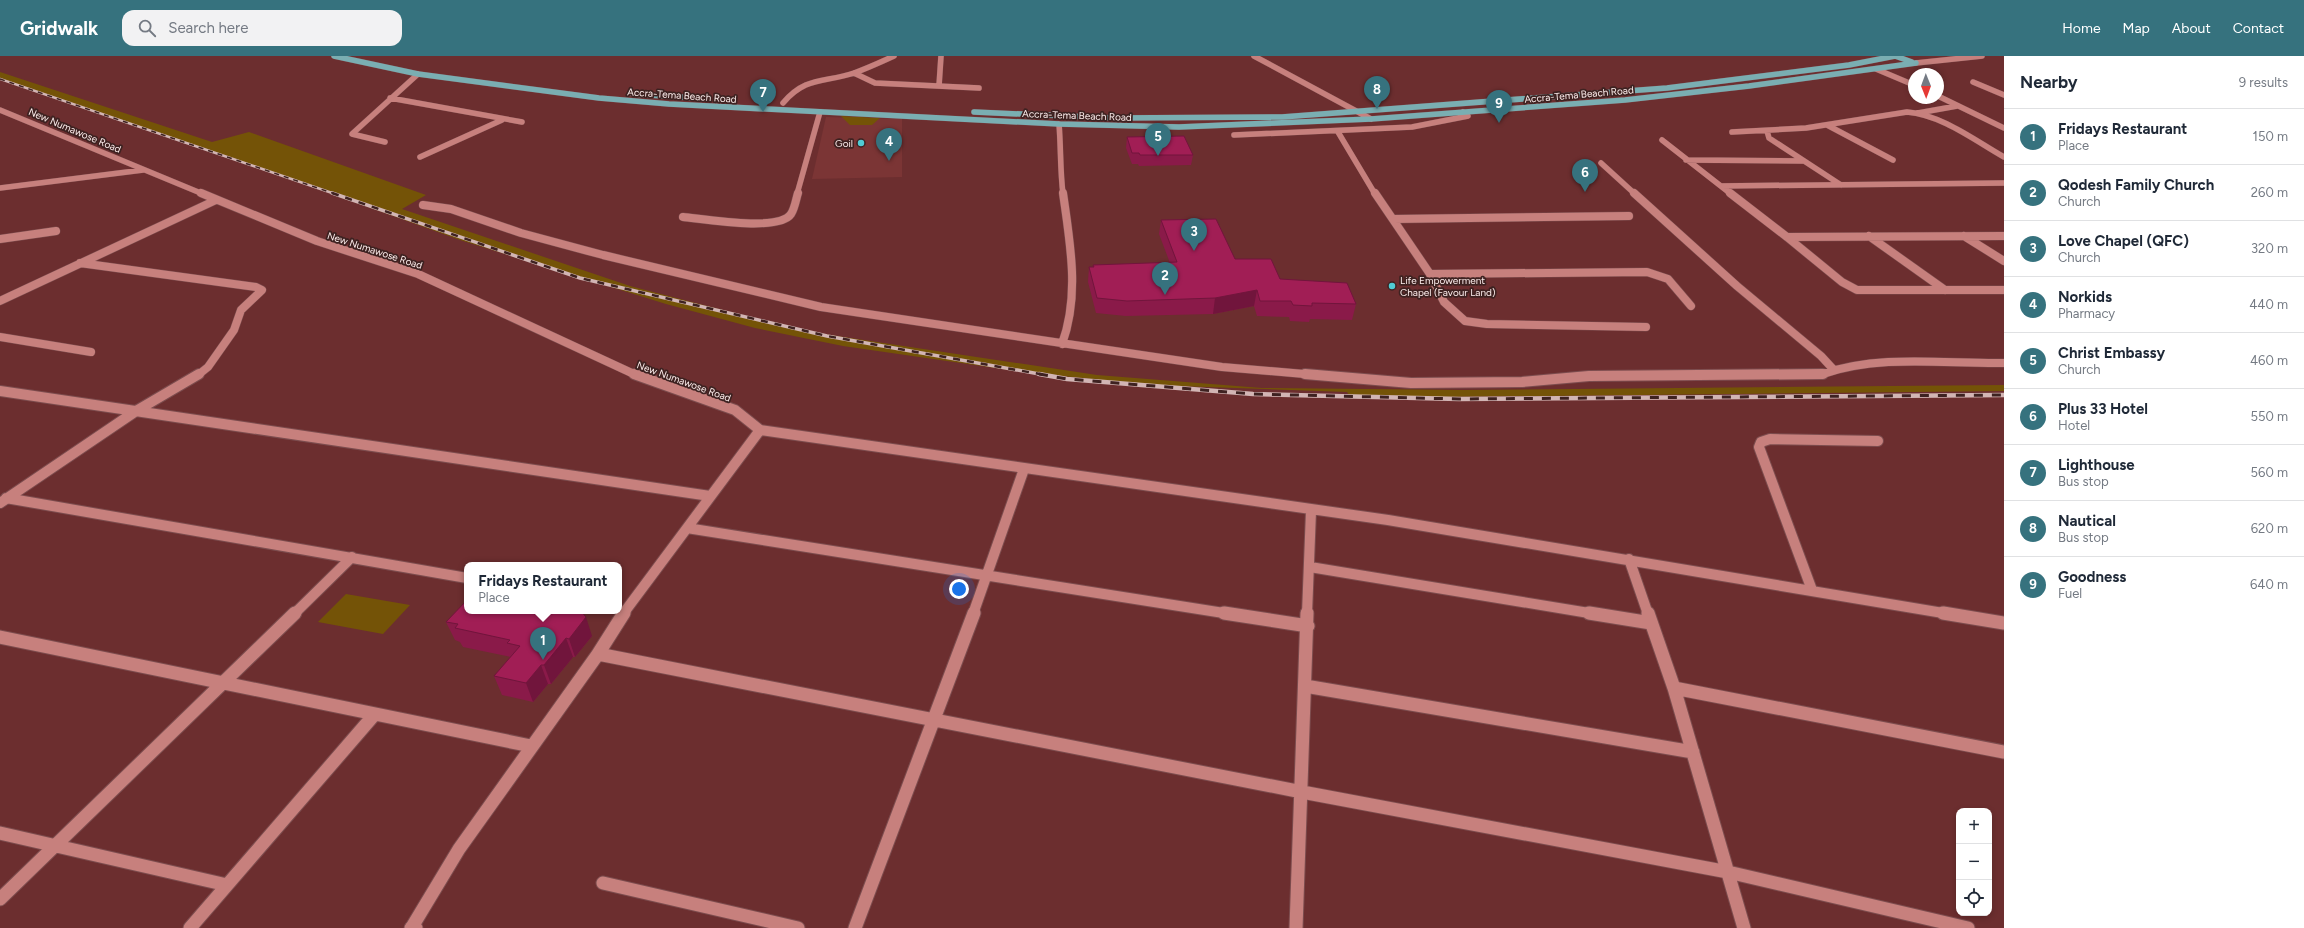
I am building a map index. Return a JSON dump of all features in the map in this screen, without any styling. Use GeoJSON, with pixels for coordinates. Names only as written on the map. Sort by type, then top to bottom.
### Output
{"type":"FeatureCollection","features":[{"type":"Feature","properties":{"kind":"main road","name":"Accra-Tema Beach Road"},"geometry":{"type":"LineString","coordinates":[[334,56],[418,74],[599,98],[821,108],[1059,124],[1238,126],[1371,119],[1625,100],[1749,86],[1916,63]]}},
{"type":"Feature","properties":{"kind":"main road"},"geometry":{"type":"LineString","coordinates":[[360,56],[414,66]]}},
{"type":"Feature","properties":{"kind":"main road","name":"Accra-Tema Beach Road"},"geometry":{"type":"LineString","coordinates":[[965,111],[1062,116],[1237,118],[1357,112],[1667,88],[1848,64],[1896,56]]}},
{"type":"Feature","properties":{"kind":"main road"},"geometry":{"type":"LineString","coordinates":[[1896,56],[1916,63]]}},
{"type":"Feature","properties":{"kind":"main road","name":"Accra-Tema Beach Road"},"geometry":{"type":"LineString","coordinates":[[422,67],[573,88],[701,98]]}},
{"type":"Feature","properties":{"kind":"main road","name":"Accra-Tema Beach Road"},"geometry":{"type":"LineString","coordinates":[[768,102],[821,108]]}},
{"type":"Feature","properties":{"kind":"main road"},"geometry":{"type":"LineString","coordinates":[[844,106],[852,106]]}},
{"type":"Feature","properties":{"kind":"main road"},"geometry":{"type":"LineString","coordinates":[[1059,124],[1062,116]]}},
{"type":"Feature","properties":{"kind":"street"},"geometry":{"type":"LineString","coordinates":[[783,103],[794,90],[805,84],[854,73],[894,56]]}},
{"type":"Feature","properties":{"kind":"street"},"geometry":{"type":"LineString","coordinates":[[940,86],[941,56]]}},
{"type":"Feature","properties":{"kind":"street"},"geometry":{"type":"LineString","coordinates":[[1254,56],[1371,119]]}},
{"type":"Feature","properties":{"kind":"street"},"geometry":{"type":"LineString","coordinates":[[1916,63],[1982,56]]}},
{"type":"Feature","properties":{"kind":"street"},"geometry":{"type":"LineString","coordinates":[[1876,68],[1908,82]]}},
{"type":"Feature","properties":{"kind":"street"},"geometry":{"type":"LineString","coordinates":[[854,73],[875,83],[979,88]]}},
{"type":"Feature","properties":{"kind":"street"},"geometry":{"type":"LineString","coordinates":[[386,142],[352,134],[418,74]]}},
{"type":"Feature","properties":{"kind":"street"},"geometry":{"type":"LineString","coordinates":[[1973,82],[2004,95]]}},
{"type":"Feature","properties":{"kind":"street"},"geometry":{"type":"LineString","coordinates":[[390,98],[502,120],[522,122]]}},
{"type":"Feature","properties":{"kind":"street"},"geometry":{"type":"LineString","coordinates":[[1944,99],[2004,128]]}},
{"type":"Feature","properties":{"kind":"street"},"geometry":{"type":"LineString","coordinates":[[1732,132],[1767,131],[1827,125],[1900,113],[1918,113],[1959,106]]}},
{"type":"Feature","properties":{"kind":"street"},"geometry":{"type":"LineString","coordinates":[[683,217],[770,222],[785,219],[792,213],[821,108]]}},
{"type":"Feature","properties":{"kind":"street","name":"New Numawose Road"},"geometry":{"type":"LineString","coordinates":[[0,110],[317,241],[418,274],[647,380],[735,410],[760,430]]}},
{"type":"Feature","properties":{"kind":"street"},"geometry":{"type":"LineString","coordinates":[[1234,135],[1338,132],[1412,127],[1468,116],[1463,112]]}},
{"type":"Feature","properties":{"kind":"street"},"geometry":{"type":"LineString","coordinates":[[1918,113],[1936,118],[2004,157]]}},
{"type":"Feature","properties":{"kind":"street"},"geometry":{"type":"LineString","coordinates":[[420,157],[502,120]]}},
{"type":"Feature","properties":{"kind":"street"},"geometry":{"type":"LineString","coordinates":[[1059,124],[1061,147],[1058,163],[1073,279],[1073,304],[1069,330],[1062,344]]}},
{"type":"Feature","properties":{"kind":"street"},"geometry":{"type":"LineString","coordinates":[[1827,125],[1893,160]]}},
{"type":"Feature","properties":{"kind":"street"},"geometry":{"type":"LineString","coordinates":[[1767,131],[1769,138],[1840,186]]}},
{"type":"Feature","properties":{"kind":"street"},"geometry":{"type":"LineString","coordinates":[[1338,132],[1430,274],[1444,302],[1465,321],[1487,324],[1646,326]]}},
{"type":"Feature","properties":{"kind":"street"},"geometry":{"type":"LineString","coordinates":[[1662,140],[1842,282],[1857,290],[2004,290]]}},
{"type":"Feature","properties":{"kind":"street"},"geometry":{"type":"LineString","coordinates":[[1686,160],[1802,161]]}},
{"type":"Feature","properties":{"kind":"street"},"geometry":{"type":"LineString","coordinates":[[1601,163],[1737,286],[1821,356],[1833,369]]}},
{"type":"Feature","properties":{"kind":"street"},"geometry":{"type":"LineString","coordinates":[[0,188],[144,169]]}},
{"type":"Feature","properties":{"kind":"street"},"geometry":{"type":"LineString","coordinates":[[1721,186],[1840,186],[2004,183]]}},
{"type":"Feature","properties":{"kind":"street"},"geometry":{"type":"LineString","coordinates":[[0,301],[216,200]]}},
{"type":"Feature","properties":{"kind":"street"},"geometry":{"type":"LineString","coordinates":[[423,205],[451,209],[521,233],[603,255],[821,307],[1062,344],[1222,366],[1411,383],[1522,382],[1589,376],[1823,374],[1833,369],[1906,363],[2004,363]]}},
{"type":"Feature","properties":{"kind":"street"},"geometry":{"type":"LineString","coordinates":[[1393,219],[1629,216]]}},
{"type":"Feature","properties":{"kind":"street"},"geometry":{"type":"LineString","coordinates":[[0,239],[56,231]]}},
{"type":"Feature","properties":{"kind":"street"},"geometry":{"type":"LineString","coordinates":[[1787,238],[1869,236],[2004,236]]}},
{"type":"Feature","properties":{"kind":"street"},"geometry":{"type":"LineString","coordinates":[[1869,236],[1945,290]]}},
{"type":"Feature","properties":{"kind":"street"},"geometry":{"type":"LineString","coordinates":[[1964,236],[2004,261]]}},
{"type":"Feature","properties":{"kind":"street"},"geometry":{"type":"LineString","coordinates":[[1976,237],[2004,254]]}},
{"type":"Feature","properties":{"kind":"street"},"geometry":{"type":"LineString","coordinates":[[3,499],[136,411],[197,376],[208,366],[234,330],[242,310],[262,290],[80,263]]}},
{"type":"Feature","properties":{"kind":"street"},"geometry":{"type":"LineString","coordinates":[[1430,274],[1647,272],[1660,274],[1669,279],[1692,306]]}},
{"type":"Feature","properties":{"kind":"street"},"geometry":{"type":"LineString","coordinates":[[0,296],[15,293]]}},
{"type":"Feature","properties":{"kind":"street"},"geometry":{"type":"LineString","coordinates":[[0,337],[91,352]]}},
{"type":"Feature","properties":{"kind":"street"},"geometry":{"type":"LineString","coordinates":[[0,391],[710,496]]}},
{"type":"Feature","properties":{"kind":"street"},"geometry":{"type":"LineString","coordinates":[[623,608],[687,528],[760,430],[1311,511],[1388,520],[1629,559],[2004,623]]}},
{"type":"Feature","properties":{"kind":"street"},"geometry":{"type":"LineString","coordinates":[[1812,590],[1759,447],[1761,442],[1770,439],[1878,441]]}},
{"type":"Feature","properties":{"kind":"street"},"geometry":{"type":"LineString","coordinates":[[855,928],[988,575],[1024,468]]}},
{"type":"Feature","properties":{"kind":"street"},"geometry":{"type":"LineString","coordinates":[[3,499],[352,557],[464,577]]}},
{"type":"Feature","properties":{"kind":"street"},"geometry":{"type":"LineString","coordinates":[[1296,928],[1311,511]]}},
{"type":"Feature","properties":{"kind":"street"},"geometry":{"type":"LineString","coordinates":[[687,528],[1308,626]]}},
{"type":"Feature","properties":{"kind":"street"},"geometry":{"type":"LineString","coordinates":[[0,899],[352,557]]}},
{"type":"Feature","properties":{"kind":"street"},"geometry":{"type":"LineString","coordinates":[[1629,559],[1674,688],[1744,928]]}},
{"type":"Feature","properties":{"kind":"street"},"geometry":{"type":"LineString","coordinates":[[1310,567],[1651,623]]}},
{"type":"Feature","properties":{"kind":"street"},"geometry":{"type":"LineString","coordinates":[[413,928],[459,849],[598,654],[620,614]]}},
{"type":"Feature","properties":{"kind":"street"},"geometry":{"type":"LineString","coordinates":[[0,637],[222,684],[531,746]]}},
{"type":"Feature","properties":{"kind":"street"},"geometry":{"type":"LineString","coordinates":[[598,654],[1302,792],[1728,872],[1968,928]]}},
{"type":"Feature","properties":{"kind":"street"},"geometry":{"type":"LineString","coordinates":[[1305,686],[1693,752]]}},
{"type":"Feature","properties":{"kind":"street"},"geometry":{"type":"LineString","coordinates":[[1674,688],[2004,752]]}},
{"type":"Feature","properties":{"kind":"street"},"geometry":{"type":"LineString","coordinates":[[190,928],[374,715]]}},
{"type":"Feature","properties":{"kind":"street"},"geometry":{"type":"LineString","coordinates":[[0,833],[228,884]]}},
{"type":"Feature","properties":{"kind":"street"},"geometry":{"type":"LineString","coordinates":[[603,883],[798,928]]}},
{"type":"Feature","properties":{"kind":"shaded area"},"geometry":{"type":"Polygon","coordinates":[[[0,72],[212,142],[249,132],[426,195],[402,209],[630,286],[804,331],[1097,375],[1262,388],[1462,390],[2004,385],[2004,391],[1351,398],[1347,392],[1148,385],[1024,372],[843,346],[755,328],[666,304],[460,240],[224,155],[0,79],[0,72]]]}},
{"type":"Feature","properties":{"kind":"shaded area"},"geometry":{"type":"Polygon","coordinates":[[[841,116],[880,118],[872,125],[850,125],[841,116]]]}},
{"type":"Feature","properties":{"kind":"shaded area"},"geometry":{"type":"Polygon","coordinates":[[[826,117],[902,119],[902,177],[812,179],[826,117]]]}},
{"type":"Feature","properties":{"kind":"shaded area"},"geometry":{"type":"Polygon","coordinates":[[[346,594],[410,605],[383,634],[318,622],[346,594]]]}},
{"type":"Feature","properties":{"kind":"building"},"geometry":{"type":"Polygon","coordinates":[[[1184,136],[1193,155],[1140,155],[1139,153],[1132,153],[1127,137],[1184,136]]]}},
{"type":"Feature","properties":{"kind":"building"},"geometry":{"type":"Polygon","coordinates":[[[1216,219],[1235,259],[1271,259],[1280,279],[1347,283],[1356,304],[1312,303],[1312,306],[1293,305],[1291,301],[1260,301],[1257,290],[1215,298],[1127,301],[1097,298],[1089,267],[1094,267],[1093,265],[1177,262],[1161,220],[1216,219]]]}},
{"type":"Feature","properties":{"kind":"building"},"geometry":{"type":"Polygon","coordinates":[[[464,603],[464,614],[584,614],[586,617],[569,639],[566,638],[544,665],[541,665],[526,683],[494,676],[520,646],[507,643],[510,640],[455,628],[458,624],[446,622],[464,603]]]}},
{"type":"Feature","properties":{"kind":"railway"},"geometry":{"type":"LineString","coordinates":[[0,79],[335,194]]}},
{"type":"Feature","properties":{"kind":"railway"},"geometry":{"type":"LineString","coordinates":[[332,193],[580,278],[827,336],[1045,375]]}},
{"type":"Feature","properties":{"kind":"railway"},"geometry":{"type":"LineString","coordinates":[[1039,374],[1067,379],[1253,394],[1459,399],[2004,395]]}},
{"type":"Feature","properties":{"kind":"place","name":"Nautical"},"geometry":{"type":"Point","coordinates":[1377,109]}},
{"type":"Feature","properties":{"kind":"place","name":"Lighthouse"},"geometry":{"type":"Point","coordinates":[763,112]}},
{"type":"Feature","properties":{"kind":"place","name":"Goodness"},"geometry":{"type":"Point","coordinates":[1499,123]}},
{"type":"Feature","properties":{"kind":"place","name":"Goil"},"geometry":{"type":"Point","coordinates":[861,143]}},
{"type":"Feature","properties":{"kind":"place","name":"Christ Embassy"},"geometry":{"type":"Point","coordinates":[1158,156]}},
{"type":"Feature","properties":{"kind":"place","name":"Norkids"},"geometry":{"type":"Point","coordinates":[889,161]}},
{"type":"Feature","properties":{"kind":"place","name":"Plus 33 Hotel"},"geometry":{"type":"Point","coordinates":[1585,192]}},
{"type":"Feature","properties":{"kind":"place","name":"Love Chapel (QFC)"},"geometry":{"type":"Point","coordinates":[1194,251]}},
{"type":"Feature","properties":{"kind":"place","name":"Life Empowerment Chapel (Favour Land)"},"geometry":{"type":"Point","coordinates":[1392,286]}},
{"type":"Feature","properties":{"kind":"place","name":"Qodesh Family Church"},"geometry":{"type":"Point","coordinates":[1165,295]}},
{"type":"Feature","properties":{"kind":"place","name":"Fridays Restaurant"},"geometry":{"type":"Point","coordinates":[543,660]}}]}
